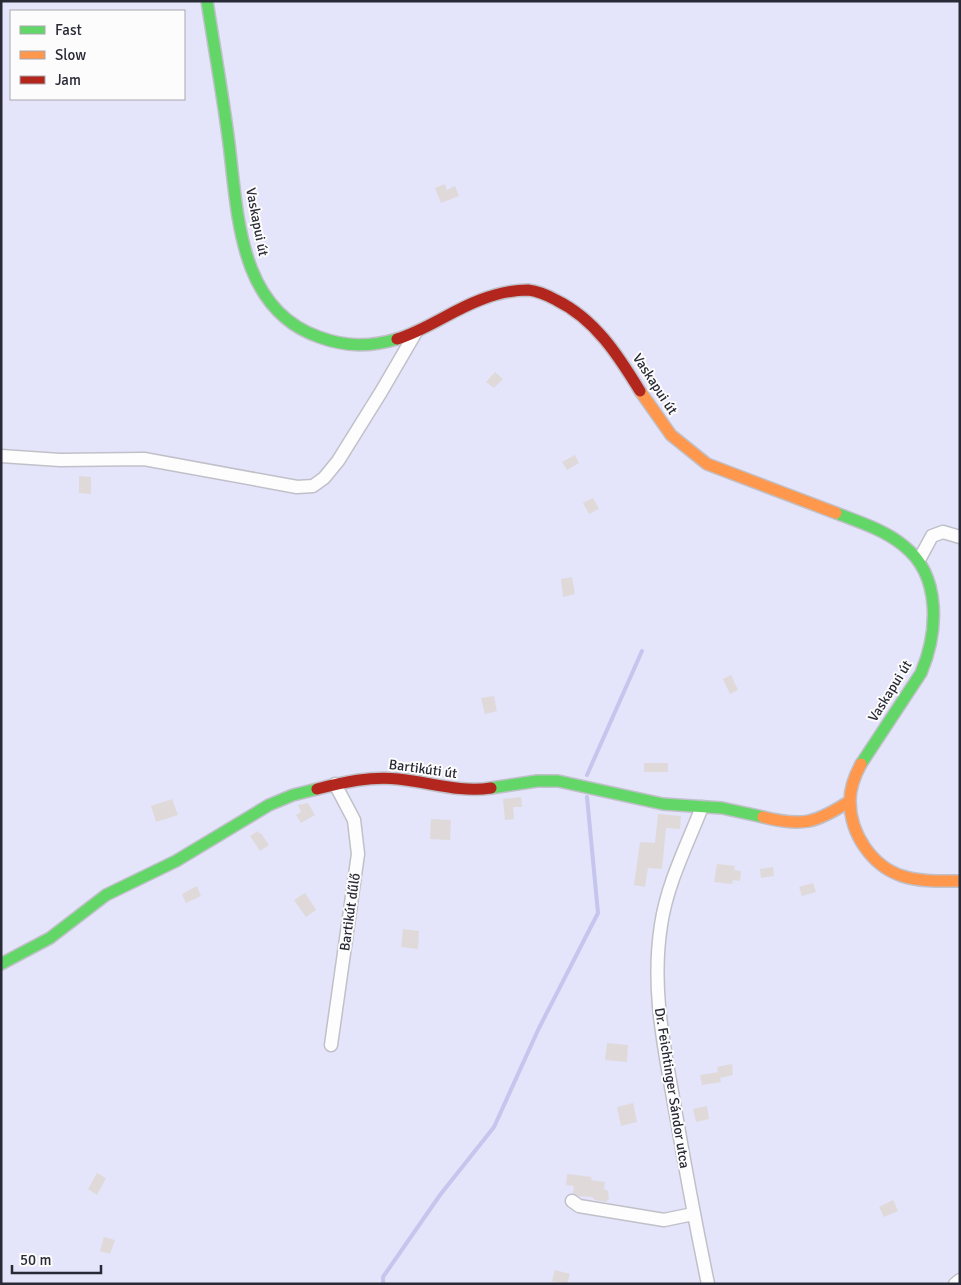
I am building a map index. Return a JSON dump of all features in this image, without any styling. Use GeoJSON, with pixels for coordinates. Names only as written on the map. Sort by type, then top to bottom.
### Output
{"type":"FeatureCollection","features":[{"type":"Feature","properties":{"kind":"street","name":"Vaskapui út"},"geometry":{"type":"LineString","coordinates":[[207,1],[222,91],[241,234],[253,276],[266,298],[284,317],[304,333],[334,343],[366,345],[416,332],[484,297],[520,290],[542,293],[579,312],[602,334],[668,431],[707,464],[872,527],[907,548],[919,560],[930,589],[933,612],[932,634],[928,655],[921,672],[861,764],[854,782],[850,801],[855,826],[864,847],[876,862],[893,872],[912,878],[932,881],[960,881]]}},
{"type":"Feature","properties":{"kind":"street"},"geometry":{"type":"LineString","coordinates":[[1,456],[60,460],[144,459],[298,487],[313,486],[324,478],[338,461],[416,332]]}},
{"type":"Feature","properties":{"kind":"street"},"geometry":{"type":"LineString","coordinates":[[919,560],[932,536],[943,532],[960,536]]}},
{"type":"Feature","properties":{"kind":"street","name":"Bartikúti út"},"geometry":{"type":"LineString","coordinates":[[1,964],[50,938],[106,895],[176,861],[269,805],[293,795],[335,784],[370,779],[397,779],[475,791],[549,780],[576,784],[663,804],[722,808],[798,823],[819,818],[850,801]]}},
{"type":"Feature","properties":{"kind":"street","name":"Bartikút dűlő"},"geometry":{"type":"LineString","coordinates":[[331,1045],[358,854],[354,820],[335,784]]}},
{"type":"Feature","properties":{"kind":"street","name":"Dr. Feichtinger Sándor utca"},"geometry":{"type":"LineString","coordinates":[[702,807],[670,887],[661,924],[657,966],[658,1017],[693,1214],[708,1284]]}},
{"type":"Feature","properties":{"kind":"street"},"geometry":{"type":"LineString","coordinates":[[572,1201],[579,1206],[664,1220],[693,1214]]}},
{"type":"Feature","properties":{"kind":"street"},"geometry":{"type":"LineString","coordinates":[[955,1284],[960,1280]]}},
{"type":"Feature","properties":{"kind":"shaded area"},"geometry":{"type":"Polygon","coordinates":[[[1,1],[960,1],[960,1284],[1,1284],[1,1]]]}},
{"type":"Feature","properties":{"kind":"building"},"geometry":{"type":"Polygon","coordinates":[[[445,184],[447,190],[455,186],[459,196],[441,203],[435,188],[445,184]]]}},
{"type":"Feature","properties":{"kind":"building"},"geometry":{"type":"Polygon","coordinates":[[[495,372],[503,379],[494,388],[486,382],[495,372]]]}},
{"type":"Feature","properties":{"kind":"building"},"geometry":{"type":"Polygon","coordinates":[[[575,455],[579,463],[567,470],[562,462],[575,455]]]}},
{"type":"Feature","properties":{"kind":"building"},"geometry":{"type":"Polygon","coordinates":[[[79,476],[91,477],[91,494],[79,493],[79,476]]]}},
{"type":"Feature","properties":{"kind":"building"},"geometry":{"type":"Polygon","coordinates":[[[593,498],[599,509],[589,514],[583,503],[593,498]]]}},
{"type":"Feature","properties":{"kind":"building"},"geometry":{"type":"Polygon","coordinates":[[[572,577],[575,594],[563,597],[561,579],[572,577]]]}},
{"type":"Feature","properties":{"kind":"building"},"geometry":{"type":"Polygon","coordinates":[[[731,675],[738,690],[730,694],[723,679],[731,675]]]}},
{"type":"Feature","properties":{"kind":"building"},"geometry":{"type":"Polygon","coordinates":[[[494,696],[497,711],[485,714],[481,698],[494,696]]]}},
{"type":"Feature","properties":{"kind":"building"},"geometry":{"type":"Polygon","coordinates":[[[644,763],[668,763],[668,772],[644,772],[644,763]]]}},
{"type":"Feature","properties":{"kind":"building"},"geometry":{"type":"Polygon","coordinates":[[[521,797],[522,807],[513,807],[514,819],[505,820],[503,799],[521,797]]]}},
{"type":"Feature","properties":{"kind":"building"},"geometry":{"type":"Polygon","coordinates":[[[172,799],[178,815],[156,822],[151,806],[172,799]]]}},
{"type":"Feature","properties":{"kind":"building"},"geometry":{"type":"Polygon","coordinates":[[[308,803],[315,815],[301,823],[296,815],[301,812],[298,805],[308,803]]]}},
{"type":"Feature","properties":{"kind":"building"},"geometry":{"type":"Polygon","coordinates":[[[658,814],[681,816],[680,829],[666,828],[662,869],[648,868],[645,887],[634,885],[640,842],[655,843],[658,814]]]}},
{"type":"Feature","properties":{"kind":"building"},"geometry":{"type":"Polygon","coordinates":[[[431,819],[451,820],[450,840],[430,839],[431,819]]]}},
{"type":"Feature","properties":{"kind":"building"},"geometry":{"type":"Polygon","coordinates":[[[258,831],[269,845],[260,851],[250,836],[258,831]]]}},
{"type":"Feature","properties":{"kind":"building"},"geometry":{"type":"Polygon","coordinates":[[[717,864],[735,866],[734,870],[741,871],[740,881],[733,880],[732,884],[714,882],[717,864]]]}},
{"type":"Feature","properties":{"kind":"building"},"geometry":{"type":"Polygon","coordinates":[[[773,867],[774,876],[761,878],[760,869],[773,867]]]}},
{"type":"Feature","properties":{"kind":"building"},"geometry":{"type":"Polygon","coordinates":[[[813,883],[816,892],[802,896],[799,887],[813,883]]]}},
{"type":"Feature","properties":{"kind":"building"},"geometry":{"type":"Polygon","coordinates":[[[197,886],[201,896],[186,903],[182,894],[197,886]]]}},
{"type":"Feature","properties":{"kind":"building"},"geometry":{"type":"Polygon","coordinates":[[[305,893],[316,910],[306,917],[294,900],[305,893]]]}},
{"type":"Feature","properties":{"kind":"building"},"geometry":{"type":"Polygon","coordinates":[[[403,929],[419,931],[418,949],[401,947],[403,929]]]}},
{"type":"Feature","properties":{"kind":"building"},"geometry":{"type":"Polygon","coordinates":[[[607,1043],[628,1045],[627,1062],[605,1060],[607,1043]]]}},
{"type":"Feature","properties":{"kind":"building"},"geometry":{"type":"Polygon","coordinates":[[[732,1064],[733,1075],[720,1078],[721,1082],[702,1085],[700,1075],[718,1072],[717,1067],[732,1064]]]}},
{"type":"Feature","properties":{"kind":"building"},"geometry":{"type":"Polygon","coordinates":[[[633,1103],[637,1122],[621,1126],[617,1107],[633,1103]]]}},
{"type":"Feature","properties":{"kind":"building"},"geometry":{"type":"Polygon","coordinates":[[[707,1106],[709,1119],[696,1122],[693,1109],[707,1106]]]}},
{"type":"Feature","properties":{"kind":"building"},"geometry":{"type":"Polygon","coordinates":[[[97,1173],[106,1178],[97,1195],[88,1189],[97,1173]]]}},
{"type":"Feature","properties":{"kind":"building"},"geometry":{"type":"Polygon","coordinates":[[[567,1174],[592,1177],[591,1180],[605,1182],[604,1189],[608,1191],[609,1199],[606,1202],[595,1200],[592,1197],[578,1196],[573,1193],[574,1186],[566,1185],[567,1174]]]}},
{"type":"Feature","properties":{"kind":"building"},"geometry":{"type":"Polygon","coordinates":[[[893,1200],[898,1211],[884,1217],[879,1207],[893,1200]]]}},
{"type":"Feature","properties":{"kind":"building"},"geometry":{"type":"Polygon","coordinates":[[[104,1237],[115,1240],[110,1254],[100,1251],[104,1237]]]}},
{"type":"Feature","properties":{"kind":"building"},"geometry":{"type":"Polygon","coordinates":[[[555,1270],[570,1274],[567,1284],[552,1281],[555,1270]]]}},
{"type":"Feature","properties":{"kind":"waterway"},"geometry":{"type":"LineString","coordinates":[[587,775],[642,651]]}},
{"type":"Feature","properties":{"kind":"waterway"},"geometry":{"type":"LineString","coordinates":[[383,1284],[383,1277],[440,1195],[494,1127],[539,1028],[598,913],[587,797]]}},
{"type":"Feature","properties":{"kind":"traffic: fast"},"geometry":{"type":"LineString","coordinates":[[207,1],[226,119],[239,224],[246,253],[256,280],[271,304],[292,323],[319,337],[339,343],[358,345],[368,345],[397,339]]}},
{"type":"Feature","properties":{"kind":"traffic: fast"},"geometry":{"type":"LineString","coordinates":[[836,513],[880,531],[904,546],[916,558],[925,573],[931,589],[933,606],[931,640],[921,673],[861,764]]}},
{"type":"Feature","properties":{"kind":"traffic: fast"},"geometry":{"type":"LineString","coordinates":[[491,788],[537,781],[558,781],[663,804],[722,808],[763,817]]}},
{"type":"Feature","properties":{"kind":"traffic: fast"},"geometry":{"type":"LineString","coordinates":[[1,964],[50,938],[106,895],[176,861],[269,805],[293,795],[317,789]]}},
{"type":"Feature","properties":{"kind":"traffic: slow"},"geometry":{"type":"LineString","coordinates":[[640,391],[671,435],[707,464],[836,513]]}},
{"type":"Feature","properties":{"kind":"traffic: slow"},"geometry":{"type":"LineString","coordinates":[[861,764],[851,792],[851,813],[859,837],[872,857],[891,871],[909,878],[960,881]]}},
{"type":"Feature","properties":{"kind":"traffic: slow"},"geometry":{"type":"LineString","coordinates":[[763,817],[789,822],[809,821],[828,814],[850,801]]}},
{"type":"Feature","properties":{"kind":"traffic: jam"},"geometry":{"type":"LineString","coordinates":[[397,339],[418,331],[469,304],[486,298],[515,291],[535,291],[549,296],[570,308],[594,328],[614,351],[640,391]]}},
{"type":"Feature","properties":{"kind":"traffic: jam"},"geometry":{"type":"LineString","coordinates":[[317,789],[347,782],[378,778],[410,780],[456,788],[491,788]]}}]}
